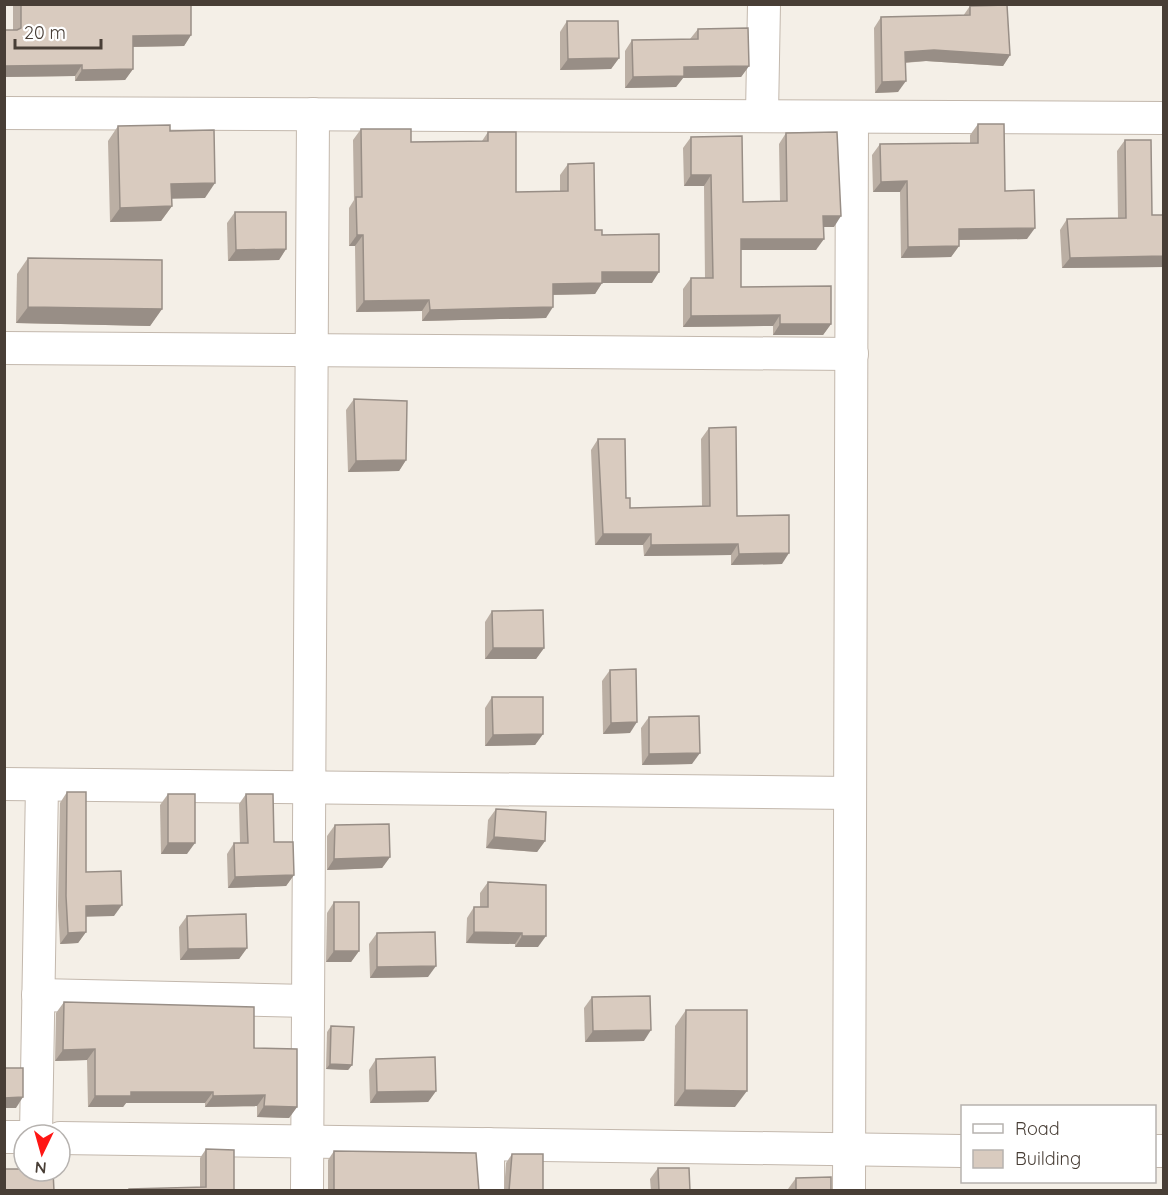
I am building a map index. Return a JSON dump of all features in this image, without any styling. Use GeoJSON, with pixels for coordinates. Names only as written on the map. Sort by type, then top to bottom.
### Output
{"type":"FeatureCollection","features":[{"type":"Feature","properties":{"kind":"street"},"geometry":{"type":"LineString","coordinates":[[762,114],[764,4]]}},
{"type":"Feature","properties":{"kind":"street"},"geometry":{"type":"LineString","coordinates":[[4,113],[762,114],[852,117],[1164,118]]}},
{"type":"Feature","properties":{"kind":"street"},"geometry":{"type":"LineString","coordinates":[[307,1191],[313,114]]}},
{"type":"Feature","properties":{"kind":"street"},"geometry":{"type":"LineString","coordinates":[[849,1191],[852,117]]}},
{"type":"Feature","properties":{"kind":"street"},"geometry":{"type":"LineString","coordinates":[[4,348],[852,354]]}},
{"type":"Feature","properties":{"kind":"street"},"geometry":{"type":"LineString","coordinates":[[4,784],[850,793]]}},
{"type":"Feature","properties":{"kind":"street"},"geometry":{"type":"LineString","coordinates":[[36,1123],[42,785]]}},
{"type":"Feature","properties":{"kind":"street"},"geometry":{"type":"LineString","coordinates":[[38,995],[308,1001]]}},
{"type":"Feature","properties":{"kind":"street"},"geometry":{"type":"LineString","coordinates":[[72,1138],[961,1150]]}},
{"type":"Feature","properties":{"kind":"street"},"geometry":{"type":"LineString","coordinates":[[488,1144],[488,1191]]}},
{"type":"Feature","properties":{"kind":"building"},"geometry":{"type":"Polygon","coordinates":[[[21,4],[191,4],[191,35],[133,36],[133,69],[82,70],[82,65],[4,66],[4,30],[21,28],[21,4]]]}},
{"type":"Feature","properties":{"kind":"building"},"geometry":{"type":"Polygon","coordinates":[[[1007,5],[1010,55],[934,50],[905,52],[906,81],[882,82],[881,17],[970,15],[970,6],[1007,5]]]}},
{"type":"Feature","properties":{"kind":"building"},"geometry":{"type":"Polygon","coordinates":[[[567,21],[618,21],[619,58],[568,59],[567,21]]]}},
{"type":"Feature","properties":{"kind":"building"},"geometry":{"type":"Polygon","coordinates":[[[748,28],[749,66],[684,67],[684,76],[633,77],[632,40],[698,39],[698,29],[748,28]]]}},
{"type":"Feature","properties":{"kind":"building"},"geometry":{"type":"Polygon","coordinates":[[[978,124],[1004,124],[1005,191],[1034,190],[1035,228],[959,229],[959,246],[908,247],[907,181],[881,182],[880,144],[978,143],[978,124]]]}},
{"type":"Feature","properties":{"kind":"building"},"geometry":{"type":"Polygon","coordinates":[[[170,125],[170,131],[214,130],[215,183],[171,184],[172,206],[120,208],[118,126],[170,125]]]}},
{"type":"Feature","properties":{"kind":"building"},"geometry":{"type":"Polygon","coordinates":[[[361,129],[411,129],[411,142],[488,141],[488,132],[516,132],[516,192],[568,191],[568,164],[594,163],[595,230],[602,230],[602,235],[659,234],[659,272],[602,272],[602,283],[553,284],[553,307],[430,310],[429,300],[364,301],[363,235],[357,235],[356,197],[362,197],[361,129]]]}},
{"type":"Feature","properties":{"kind":"building"},"geometry":{"type":"Polygon","coordinates":[[[837,132],[841,216],[823,216],[824,239],[741,239],[741,287],[831,286],[831,324],[780,324],[780,315],[691,316],[691,278],[713,278],[711,175],[691,175],[691,137],[742,136],[743,202],[787,201],[786,133],[837,132]]]}},
{"type":"Feature","properties":{"kind":"building"},"geometry":{"type":"Polygon","coordinates":[[[1125,140],[1151,140],[1152,215],[1164,215],[1164,256],[1070,258],[1067,219],[1126,218],[1125,140]]]}},
{"type":"Feature","properties":{"kind":"building"},"geometry":{"type":"Polygon","coordinates":[[[235,212],[286,212],[286,249],[236,250],[235,212]]]}},
{"type":"Feature","properties":{"kind":"building"},"geometry":{"type":"Polygon","coordinates":[[[28,258],[162,260],[162,309],[28,307],[28,258]]]}},
{"type":"Feature","properties":{"kind":"building"},"geometry":{"type":"Polygon","coordinates":[[[354,399],[407,401],[406,460],[356,461],[354,399]]]}},
{"type":"Feature","properties":{"kind":"building"},"geometry":{"type":"Polygon","coordinates":[[[736,427],[737,516],[789,515],[789,553],[739,554],[738,544],[651,545],[651,534],[603,534],[598,439],[625,439],[626,498],[630,498],[630,508],[710,506],[709,428],[736,427]]]}},
{"type":"Feature","properties":{"kind":"building"},"geometry":{"type":"Polygon","coordinates":[[[543,610],[544,648],[493,648],[492,611],[543,610]]]}},
{"type":"Feature","properties":{"kind":"building"},"geometry":{"type":"Polygon","coordinates":[[[636,669],[637,722],[611,723],[610,670],[636,669]]]}},
{"type":"Feature","properties":{"kind":"building"},"geometry":{"type":"Polygon","coordinates":[[[492,697],[543,697],[543,734],[493,735],[492,697]]]}},
{"type":"Feature","properties":{"kind":"building"},"geometry":{"type":"Polygon","coordinates":[[[699,716],[700,753],[649,754],[649,717],[699,716]]]}},
{"type":"Feature","properties":{"kind":"building"},"geometry":{"type":"Polygon","coordinates":[[[67,792],[86,792],[86,872],[121,871],[122,905],[86,906],[86,932],[68,933],[67,792]]]}},
{"type":"Feature","properties":{"kind":"building"},"geometry":{"type":"Polygon","coordinates":[[[168,794],[195,794],[195,843],[168,843],[168,794]]]}},
{"type":"Feature","properties":{"kind":"building"},"geometry":{"type":"Polygon","coordinates":[[[246,794],[273,794],[274,842],[293,842],[294,875],[235,877],[234,843],[248,843],[246,794]]]}},
{"type":"Feature","properties":{"kind":"building"},"geometry":{"type":"Polygon","coordinates":[[[496,809],[546,812],[545,841],[494,837],[496,809]]]}},
{"type":"Feature","properties":{"kind":"building"},"geometry":{"type":"Polygon","coordinates":[[[389,824],[390,857],[334,859],[335,825],[389,824]]]}},
{"type":"Feature","properties":{"kind":"building"},"geometry":{"type":"Polygon","coordinates":[[[488,882],[546,885],[546,936],[474,932],[474,907],[488,907],[488,882]]]}},
{"type":"Feature","properties":{"kind":"building"},"geometry":{"type":"Polygon","coordinates":[[[334,902],[359,902],[359,951],[334,951],[334,902]]]}},
{"type":"Feature","properties":{"kind":"building"},"geometry":{"type":"Polygon","coordinates":[[[246,914],[247,948],[188,949],[187,916],[246,914]]]}},
{"type":"Feature","properties":{"kind":"building"},"geometry":{"type":"Polygon","coordinates":[[[435,932],[436,966],[377,967],[377,933],[435,932]]]}},
{"type":"Feature","properties":{"kind":"building"},"geometry":{"type":"Polygon","coordinates":[[[650,996],[651,1030],[593,1031],[592,997],[650,996]]]}},
{"type":"Feature","properties":{"kind":"building"},"geometry":{"type":"Polygon","coordinates":[[[64,1002],[254,1007],[254,1048],[297,1049],[297,1107],[264,1106],[265,1095],[213,1096],[213,1092],[131,1092],[131,1096],[95,1096],[95,1049],[63,1050],[64,1002]]]}},
{"type":"Feature","properties":{"kind":"building"},"geometry":{"type":"Polygon","coordinates":[[[686,1010],[747,1010],[747,1091],[685,1090],[686,1010]]]}},
{"type":"Feature","properties":{"kind":"building"},"geometry":{"type":"Polygon","coordinates":[[[331,1026],[354,1027],[352,1065],[330,1064],[331,1026]]]}},
{"type":"Feature","properties":{"kind":"building"},"geometry":{"type":"Polygon","coordinates":[[[435,1057],[436,1091],[377,1092],[376,1059],[435,1057]]]}},
{"type":"Feature","properties":{"kind":"building"},"geometry":{"type":"Polygon","coordinates":[[[4,1068],[23,1068],[23,1097],[4,1098],[4,1068]]]}},
{"type":"Feature","properties":{"kind":"building"},"geometry":{"type":"Polygon","coordinates":[[[206,1149],[234,1150],[234,1191],[129,1191],[129,1189],[206,1187],[206,1149]]]}},
{"type":"Feature","properties":{"kind":"building"},"geometry":{"type":"Polygon","coordinates":[[[334,1151],[476,1153],[479,1191],[334,1191],[334,1151]]]}},
{"type":"Feature","properties":{"kind":"building"},"geometry":{"type":"Polygon","coordinates":[[[512,1154],[543,1154],[543,1191],[509,1191],[512,1154]]]}},
{"type":"Feature","properties":{"kind":"building"},"geometry":{"type":"Polygon","coordinates":[[[658,1168],[689,1168],[690,1191],[659,1191],[658,1168]]]}},
{"type":"Feature","properties":{"kind":"building"},"geometry":{"type":"Polygon","coordinates":[[[4,1169],[12,1169],[12,1183],[54,1183],[54,1191],[4,1191],[4,1169]]]}},
{"type":"Feature","properties":{"kind":"building"},"geometry":{"type":"Polygon","coordinates":[[[831,1177],[831,1191],[796,1191],[796,1178],[831,1177]]]}}]}
